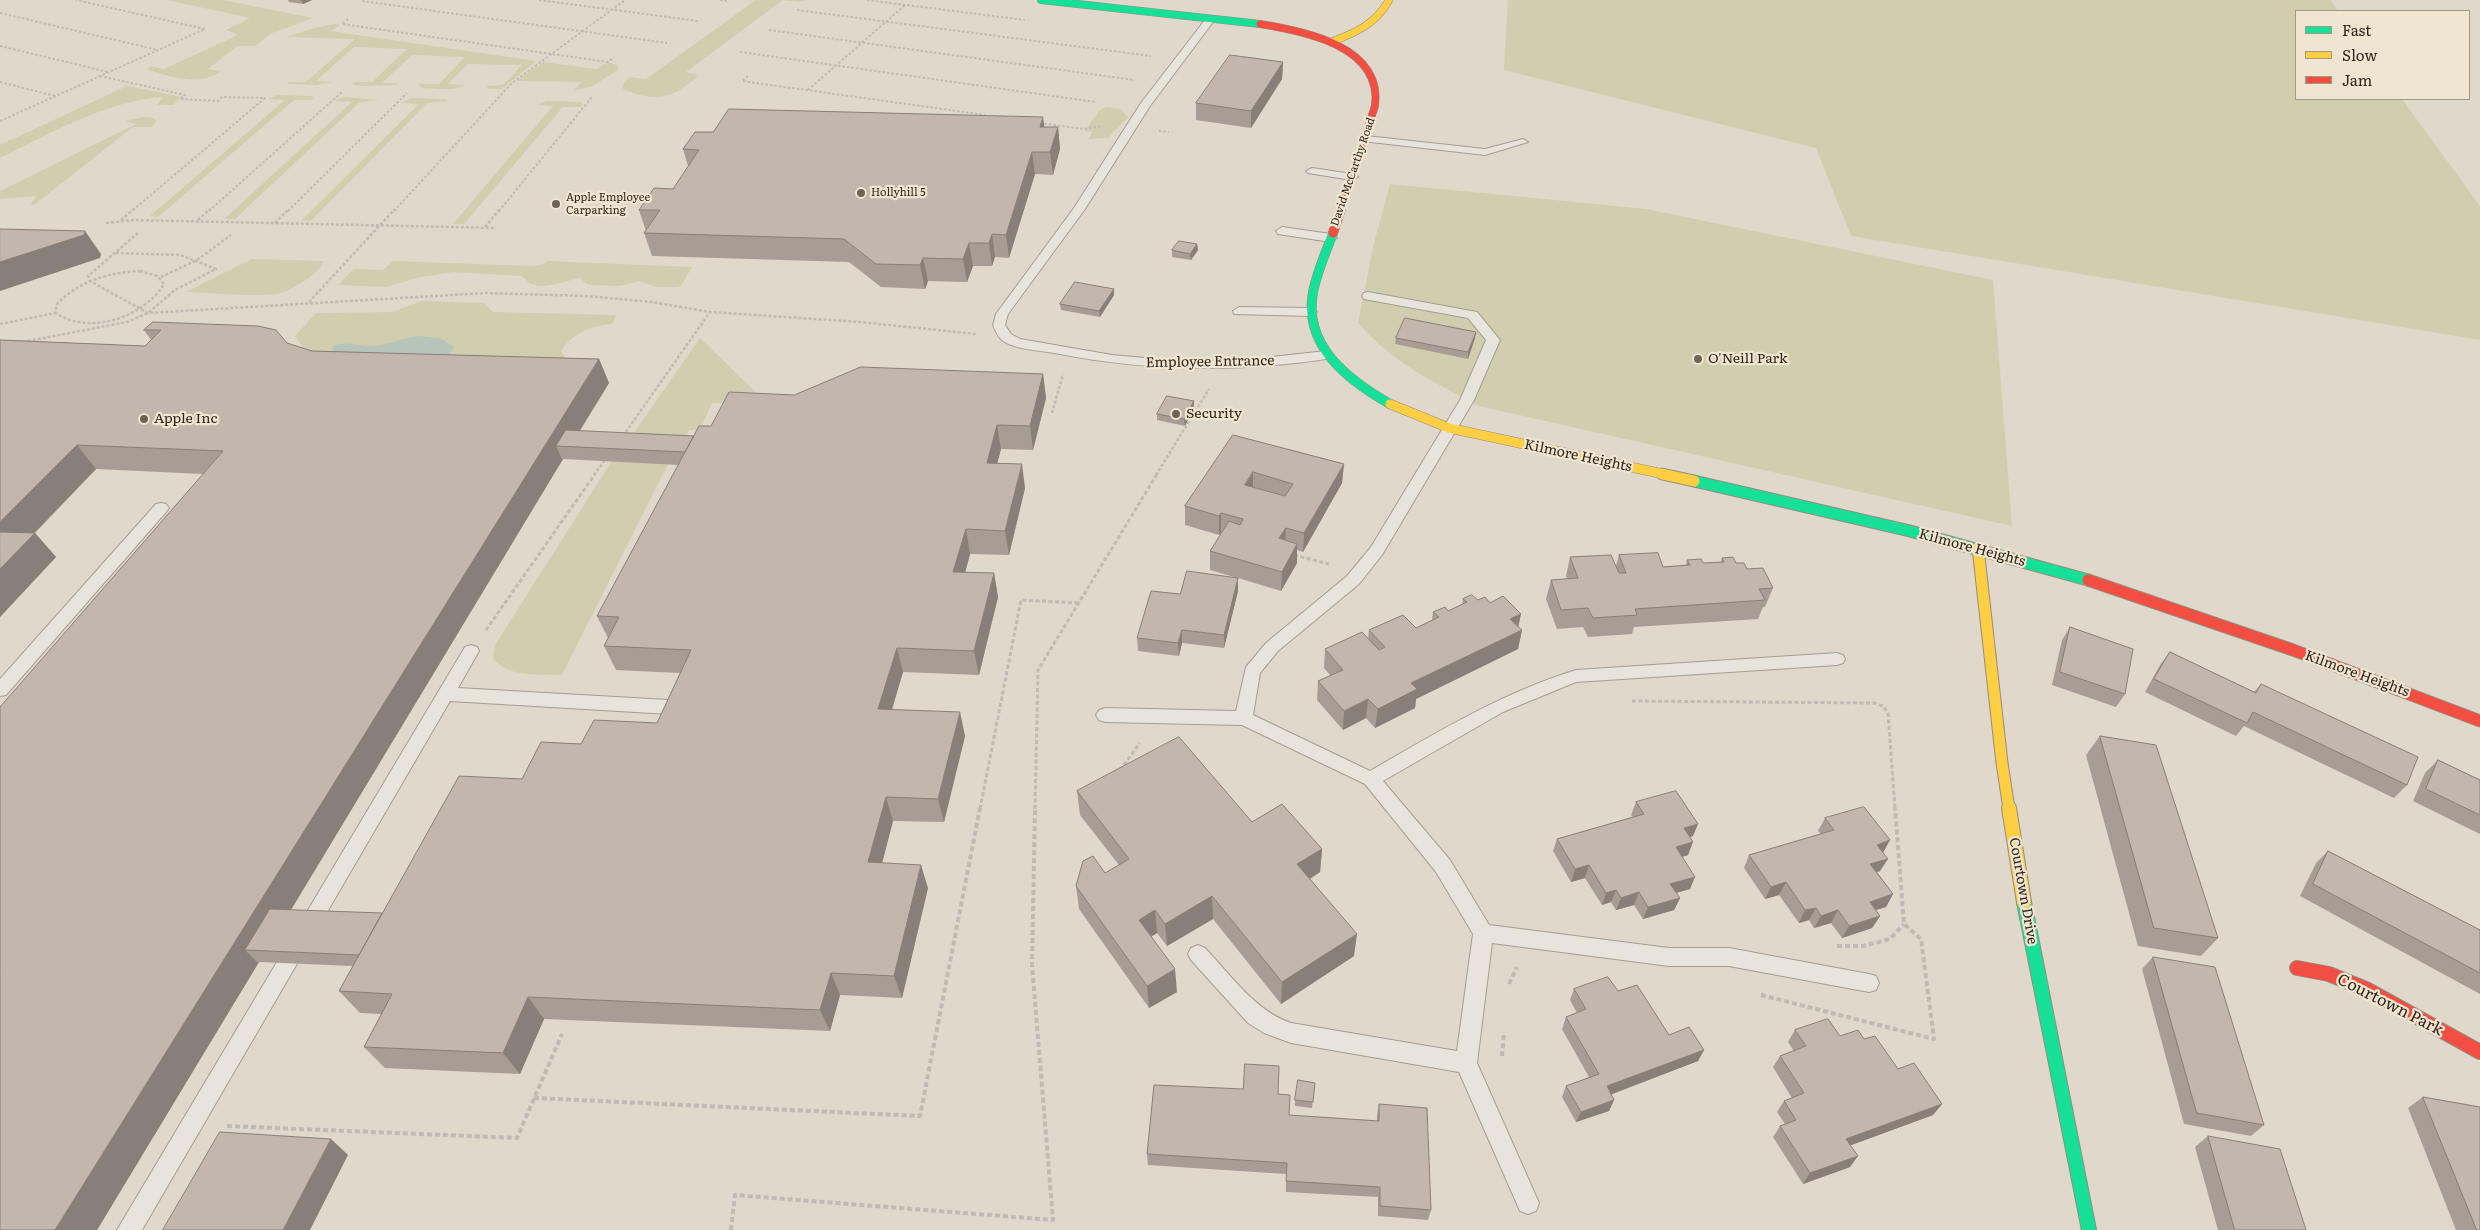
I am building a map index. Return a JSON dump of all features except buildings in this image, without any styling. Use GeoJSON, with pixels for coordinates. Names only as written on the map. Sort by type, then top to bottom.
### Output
{"type":"FeatureCollection","features":[{"type":"Feature","properties":{"kind":"street","name":"David McCarthy Road"},"geometry":{"type":"LineString","coordinates":[[1041,0],[1152,11],[1296,30],[1331,42],[1363,64],[1374,81],[1377,95],[1366,139],[1313,292],[1311,312],[1317,336],[1326,355],[1341,370],[1381,400],[1403,412],[1449,428]]}},
{"type":"Feature","properties":{"kind":"street","name":"David McCarthy Road"},"geometry":{"type":"LineString","coordinates":[[1100,0],[1152,11]]}},
{"type":"Feature","properties":{"kind":"street"},"geometry":{"type":"LineString","coordinates":[[1331,42],[1375,21],[1384,12],[1388,0]]}},
{"type":"Feature","properties":{"kind":"street","name":"Kilmore Heights"},"geometry":{"type":"LineString","coordinates":[[1449,428],[1805,504],[1978,548],[2254,635],[2480,721]]}},
{"type":"Feature","properties":{"kind":"street","name":"Courtown Drive"},"geometry":{"type":"LineString","coordinates":[[1978,548],[2002,764],[2020,882],[2089,1230]]}},
{"type":"Feature","properties":{"kind":"street","name":"Courtown Park"},"geometry":{"type":"LineString","coordinates":[[2297,968],[2329,974],[2368,990],[2480,1052]]}},
{"type":"Feature","properties":{"kind":"lane"},"geometry":{"type":"LineString","coordinates":[[1006,337],[999,325],[1002,314],[1079,210],[1130,128],[1211,18]]}},
{"type":"Feature","properties":{"kind":"lane"},"geometry":{"type":"LineString","coordinates":[[1366,139],[1486,152],[1523,142]]}},
{"type":"Feature","properties":{"kind":"lane"},"geometry":{"type":"LineString","coordinates":[[1312,172],[1352,176]]}},
{"type":"Feature","properties":{"kind":"lane"},"geometry":{"type":"LineString","coordinates":[[1282,231],[1331,238]]}},
{"type":"Feature","properties":{"kind":"lane"},"geometry":{"type":"LineString","coordinates":[[1244,718],[1252,671],[1272,647],[1353,580],[1377,551],[1467,400],[1493,340],[1472,315],[1368,296]]}},
{"type":"Feature","properties":{"kind":"lane"},"geometry":{"type":"LineString","coordinates":[[1238,311],[1311,312]]}},
{"type":"Feature","properties":{"kind":"lane","name":"Employee Entrance"},"geometry":{"type":"LineString","coordinates":[[1006,337],[1016,342],[1122,360],[1182,365],[1297,360],[1326,355]]}},
{"type":"Feature","properties":{"kind":"lane"},"geometry":{"type":"LineString","coordinates":[[0,690],[161,508]]}},
{"type":"Feature","properties":{"kind":"lane"},"geometry":{"type":"LineString","coordinates":[[129,1230],[471,651]]}},
{"type":"Feature","properties":{"kind":"lane"},"geometry":{"type":"LineString","coordinates":[[1371,779],[1461,727],[1550,683],[1576,676],[1837,660]]}},
{"type":"Feature","properties":{"kind":"lane"},"geometry":{"type":"LineString","coordinates":[[446,694],[686,708]]}},
{"type":"Feature","properties":{"kind":"lane"},"geometry":{"type":"LineString","coordinates":[[1104,715],[1244,718],[1371,779],[1443,866],[1483,933],[1466,1063],[1528,1203]]}},
{"type":"Feature","properties":{"kind":"lane"},"geometry":{"type":"LineString","coordinates":[[1483,933],[1669,957],[1729,957],[1869,983]]}},
{"type":"Feature","properties":{"kind":"lane"},"geometry":{"type":"LineString","coordinates":[[1198,954],[1255,1016],[1271,1026],[1291,1033],[1466,1063]]}},
{"type":"Feature","properties":{"kind":"path"},"geometry":{"type":"LineString","coordinates":[[0,120],[205,29],[76,0]]}},
{"type":"Feature","properties":{"kind":"path"},"geometry":{"type":"LineString","coordinates":[[540,0],[698,21]]}},
{"type":"Feature","properties":{"kind":"path"},"geometry":{"type":"LineString","coordinates":[[308,302],[512,83],[625,0]]}},
{"type":"Feature","properties":{"kind":"path"},"geometry":{"type":"LineString","coordinates":[[720,0],[728,1]]}},
{"type":"Feature","properties":{"kind":"path"},"geometry":{"type":"LineString","coordinates":[[362,1],[667,43]]}},
{"type":"Feature","properties":{"kind":"path"},"geometry":{"type":"LineString","coordinates":[[808,90],[906,5]]}},
{"type":"Feature","properties":{"kind":"path"},"geometry":{"type":"LineString","coordinates":[[797,10],[1180,59]]}},
{"type":"Feature","properties":{"kind":"path"},"geometry":{"type":"LineString","coordinates":[[0,14],[158,50]]}},
{"type":"Feature","properties":{"kind":"path"},"geometry":{"type":"LineString","coordinates":[[348,19],[342,24],[608,62],[614,57]]}},
{"type":"Feature","properties":{"kind":"path"},"geometry":{"type":"LineString","coordinates":[[769,30],[1162,83]]}},
{"type":"Feature","properties":{"kind":"path"},"geometry":{"type":"LineString","coordinates":[[0,46],[108,72]]}},
{"type":"Feature","properties":{"kind":"path"},"geometry":{"type":"LineString","coordinates":[[740,52],[1096,102]]}},
{"type":"Feature","properties":{"kind":"path"},"geometry":{"type":"LineString","coordinates":[[100,76],[185,95],[180,99],[218,101],[222,97],[265,98],[120,222]]}},
{"type":"Feature","properties":{"kind":"path"},"geometry":{"type":"LineString","coordinates":[[748,76],[742,81],[987,116]]}},
{"type":"Feature","properties":{"kind":"path"},"geometry":{"type":"LineString","coordinates":[[0,82],[55,96]]}},
{"type":"Feature","properties":{"kind":"path"},"geometry":{"type":"LineString","coordinates":[[197,221],[343,91]]}},
{"type":"Feature","properties":{"kind":"path"},"geometry":{"type":"LineString","coordinates":[[275,223],[407,93]]}},
{"type":"Feature","properties":{"kind":"path"},"geometry":{"type":"LineString","coordinates":[[484,228],[592,97]]}},
{"type":"Feature","properties":{"kind":"path"},"geometry":{"type":"LineString","coordinates":[[1035,123],[1083,129],[1097,125],[1130,128]]}},
{"type":"Feature","properties":{"kind":"path"},"geometry":{"type":"LineString","coordinates":[[106,224],[120,222],[197,221],[496,228]]}},
{"type":"Feature","properties":{"kind":"path"},"geometry":{"type":"LineString","coordinates":[[138,233],[88,276],[90,281],[148,313],[308,302],[485,293],[586,296],[652,302],[710,312],[860,322],[1006,337]]}},
{"type":"Feature","properties":{"kind":"path"},"geometry":{"type":"LineString","coordinates":[[161,278],[197,260],[231,235]]}},
{"type":"Feature","properties":{"kind":"path"},"geometry":{"type":"LineString","coordinates":[[16,343],[127,322],[148,313],[175,290],[216,269],[197,260],[180,255],[115,253]]}},
{"type":"Feature","properties":{"kind":"path"},"geometry":{"type":"LineString","coordinates":[[125,272],[153,273],[161,278],[164,284],[161,292],[140,309],[114,318],[88,323],[73,323],[61,319],[56,313],[56,305],[63,297],[90,281],[125,272]]}},
{"type":"Feature","properties":{"kind":"path"},"geometry":{"type":"LineString","coordinates":[[619,441],[710,312]]}},
{"type":"Feature","properties":{"kind":"path"},"geometry":{"type":"LineString","coordinates":[[0,324],[56,313]]}},
{"type":"Feature","properties":{"kind":"path"},"geometry":{"type":"LineString","coordinates":[[731,1230],[735,1195],[1053,1220],[1032,965],[1038,670],[1208,392],[1214,364]]}},
{"type":"Feature","properties":{"kind":"path"},"geometry":{"type":"LineString","coordinates":[[1052,413],[1064,371]]}},
{"type":"Feature","properties":{"kind":"path"},"geometry":{"type":"LineString","coordinates":[[471,651],[613,449]]}},
{"type":"Feature","properties":{"kind":"path"},"geometry":{"type":"LineString","coordinates":[[1293,555],[1330,564]]}},
{"type":"Feature","properties":{"kind":"path"},"geometry":{"type":"LineString","coordinates":[[534,1098],[920,1116],[1021,600],[1079,603]]}},
{"type":"Feature","properties":{"kind":"path"},"geometry":{"type":"LineString","coordinates":[[1757,994],[1934,1039],[1921,938],[1904,924],[1890,939],[1863,946],[1830,946]]}},
{"type":"Feature","properties":{"kind":"path"},"geometry":{"type":"LineString","coordinates":[[1507,987],[1517,967],[1522,963]]}},
{"type":"Feature","properties":{"kind":"path"},"geometry":{"type":"LineString","coordinates":[[1502,1056],[1504,1026]]}},
{"type":"Feature","properties":{"kind":"path"},"geometry":{"type":"LineString","coordinates":[[191,1125],[517,1138],[562,1034]]}},
{"type":"Feature","properties":{"kind":"shaded area"},"geometry":{"type":"Polygon","coordinates":[[[167,0],[223,0],[313,18],[272,33],[255,46],[237,46],[208,69],[221,71],[213,76],[195,80],[185,79],[147,69],[150,66],[164,69],[238,35],[226,30],[250,18],[167,0]]]}},
{"type":"Feature","properties":{"kind":"shaded area"},"geometry":{"type":"Polygon","coordinates":[[[756,0],[783,0],[686,72],[699,75],[679,90],[665,96],[649,97],[622,88],[624,82],[630,77],[646,79],[756,0]]]}},
{"type":"Feature","properties":{"kind":"shaded area"},"geometry":{"type":"Polygon","coordinates":[[[783,0],[806,0],[799,2],[783,0]]]}},
{"type":"Feature","properties":{"kind":"shaded area"},"geometry":{"type":"Polygon","coordinates":[[[1508,0],[2330,0],[2337,10],[2295,10],[2295,100],[2403,100],[2480,206],[2480,340],[1851,236],[1816,148],[1504,70],[1508,0]]]}},
{"type":"Feature","properties":{"kind":"shaded area"},"geometry":{"type":"Polygon","coordinates":[[[335,24],[340,25],[330,31],[536,61],[502,89],[489,89],[486,86],[503,85],[522,65],[468,64],[448,84],[465,85],[450,89],[439,89],[419,86],[420,84],[439,84],[465,57],[412,55],[382,83],[398,83],[396,85],[358,86],[353,84],[354,82],[372,82],[407,49],[354,47],[316,81],[332,82],[318,85],[288,84],[288,82],[306,82],[355,39],[286,37],[314,28],[335,24]]]}},
{"type":"Feature","properties":{"kind":"shaded area"},"geometry":{"type":"Polygon","coordinates":[[[543,62],[597,69],[607,62],[617,65],[619,69],[593,86],[573,91],[582,82],[517,81],[543,62]]]}},
{"type":"Feature","properties":{"kind":"shaded area"},"geometry":{"type":"Polygon","coordinates":[[[127,86],[181,97],[173,105],[157,105],[163,97],[141,100],[100,111],[0,158],[0,145],[127,86]]]}},
{"type":"Feature","properties":{"kind":"shaded area"},"geometry":{"type":"Polygon","coordinates":[[[278,95],[311,96],[314,98],[311,100],[294,100],[158,217],[150,216],[285,100],[268,99],[278,95]]]}},
{"type":"Feature","properties":{"kind":"shaded area"},"geometry":{"type":"Polygon","coordinates":[[[344,97],[380,100],[360,102],[235,219],[224,219],[352,102],[335,101],[344,97]]]}},
{"type":"Feature","properties":{"kind":"shaded area"},"geometry":{"type":"Polygon","coordinates":[[[411,98],[444,99],[448,101],[427,103],[312,220],[301,221],[419,104],[401,103],[411,98]]]}},
{"type":"Feature","properties":{"kind":"shaded area"},"geometry":{"type":"Polygon","coordinates":[[[547,101],[582,102],[582,107],[563,107],[464,224],[453,224],[553,106],[537,105],[547,101]]]}},
{"type":"Feature","properties":{"kind":"shaded area"},"geometry":{"type":"Polygon","coordinates":[[[1106,107],[1121,109],[1128,117],[1108,138],[1088,139],[1093,132],[1085,131],[1100,110],[1106,107]]]}},
{"type":"Feature","properties":{"kind":"shaded area"},"geometry":{"type":"Polygon","coordinates":[[[143,117],[154,118],[157,121],[151,127],[133,127],[34,205],[30,205],[37,196],[0,199],[0,191],[136,124],[125,121],[143,117]]]}},
{"type":"Feature","properties":{"kind":"shaded area","name":"O'Neill Park"},"geometry":{"type":"Polygon","coordinates":[[[1390,184],[1646,209],[1993,280],[2012,526],[1479,406],[1445,388],[1399,360],[1371,337],[1358,323],[1373,247],[1390,184]]]}},
{"type":"Feature","properties":{"kind":"shaded area"},"geometry":{"type":"Polygon","coordinates":[[[252,259],[324,261],[317,271],[304,281],[289,290],[277,294],[243,295],[186,292],[252,259]]]}},
{"type":"Feature","properties":{"kind":"shaded area"},"geometry":{"type":"Polygon","coordinates":[[[393,261],[533,266],[544,264],[547,261],[692,267],[681,286],[677,287],[656,287],[640,281],[619,286],[589,285],[579,278],[537,286],[528,282],[522,276],[453,272],[416,278],[387,287],[338,285],[354,269],[383,270],[393,261]]]}},
{"type":"Feature","properties":{"kind":"shaded area"},"geometry":{"type":"Polygon","coordinates":[[[421,301],[484,303],[493,312],[617,315],[612,324],[589,329],[571,339],[561,351],[567,361],[312,362],[295,336],[316,313],[393,312],[421,301]]]}},
{"type":"Feature","properties":{"kind":"shaded area"},"geometry":{"type":"Polygon","coordinates":[[[418,336],[440,338],[454,347],[450,354],[431,359],[334,351],[331,348],[339,344],[379,345],[418,336]]]}},
{"type":"Feature","properties":{"kind":"shaded area"},"geometry":{"type":"Polygon","coordinates":[[[700,338],[768,404],[712,403],[700,430],[689,430],[686,437],[631,437],[700,338]]]}},
{"type":"Feature","properties":{"kind":"shaded area"},"geometry":{"type":"Polygon","coordinates":[[[615,456],[671,458],[562,675],[525,674],[500,665],[493,659],[495,645],[615,456]]]}},
{"type":"Feature","properties":{"kind":"traffic: fast"},"geometry":{"type":"LineString","coordinates":[[1041,0],[1260,24]]}},
{"type":"Feature","properties":{"kind":"traffic: fast"},"geometry":{"type":"LineString","coordinates":[[1333,233],[1313,292],[1311,311],[1314,329],[1321,345],[1344,373],[1359,385],[1390,404]]}},
{"type":"Feature","properties":{"kind":"traffic: fast"},"geometry":{"type":"LineString","coordinates":[[1694,481],[1910,531],[2088,580]]}},
{"type":"Feature","properties":{"kind":"traffic: fast"},"geometry":{"type":"LineString","coordinates":[[2024,902],[2089,1230]]}},
{"type":"Feature","properties":{"kind":"traffic: slow"},"geometry":{"type":"LineString","coordinates":[[1331,42],[1357,31],[1372,22],[1379,16],[1389,0]]}},
{"type":"Feature","properties":{"kind":"traffic: slow"},"geometry":{"type":"LineString","coordinates":[[1390,404],[1449,428],[1694,481]]}},
{"type":"Feature","properties":{"kind":"traffic: slow"},"geometry":{"type":"LineString","coordinates":[[1978,548],[2002,763],[2024,902]]}},
{"type":"Feature","properties":{"kind":"traffic: jam"},"geometry":{"type":"LineString","coordinates":[[1260,24],[1294,30],[1331,42],[1348,51],[1362,63],[1371,77],[1376,94],[1374,112],[1333,233]]}},
{"type":"Feature","properties":{"kind":"traffic: jam"},"geometry":{"type":"LineString","coordinates":[[2088,580],[2293,650],[2480,721]]}},
{"type":"Feature","properties":{"kind":"traffic: jam"},"geometry":{"type":"LineString","coordinates":[[2297,968],[2329,974],[2368,990],[2480,1052]]}},
{"type":"Feature","properties":{"kind":"place","name":"Hollyhill 5"},"geometry":{"type":"Point","coordinates":[861,193]}},
{"type":"Feature","properties":{"kind":"place","name":"Apple Employee Carparking"},"geometry":{"type":"Point","coordinates":[556,204]}},
{"type":"Feature","properties":{"kind":"place","name":"O'Neill Park"},"geometry":{"type":"Point","coordinates":[1698,359]}},
{"type":"Feature","properties":{"kind":"place","name":"Security"},"geometry":{"type":"Point","coordinates":[1176,414]}},
{"type":"Feature","properties":{"kind":"place","name":"Apple Inc"},"geometry":{"type":"Point","coordinates":[144,419]}}]}
